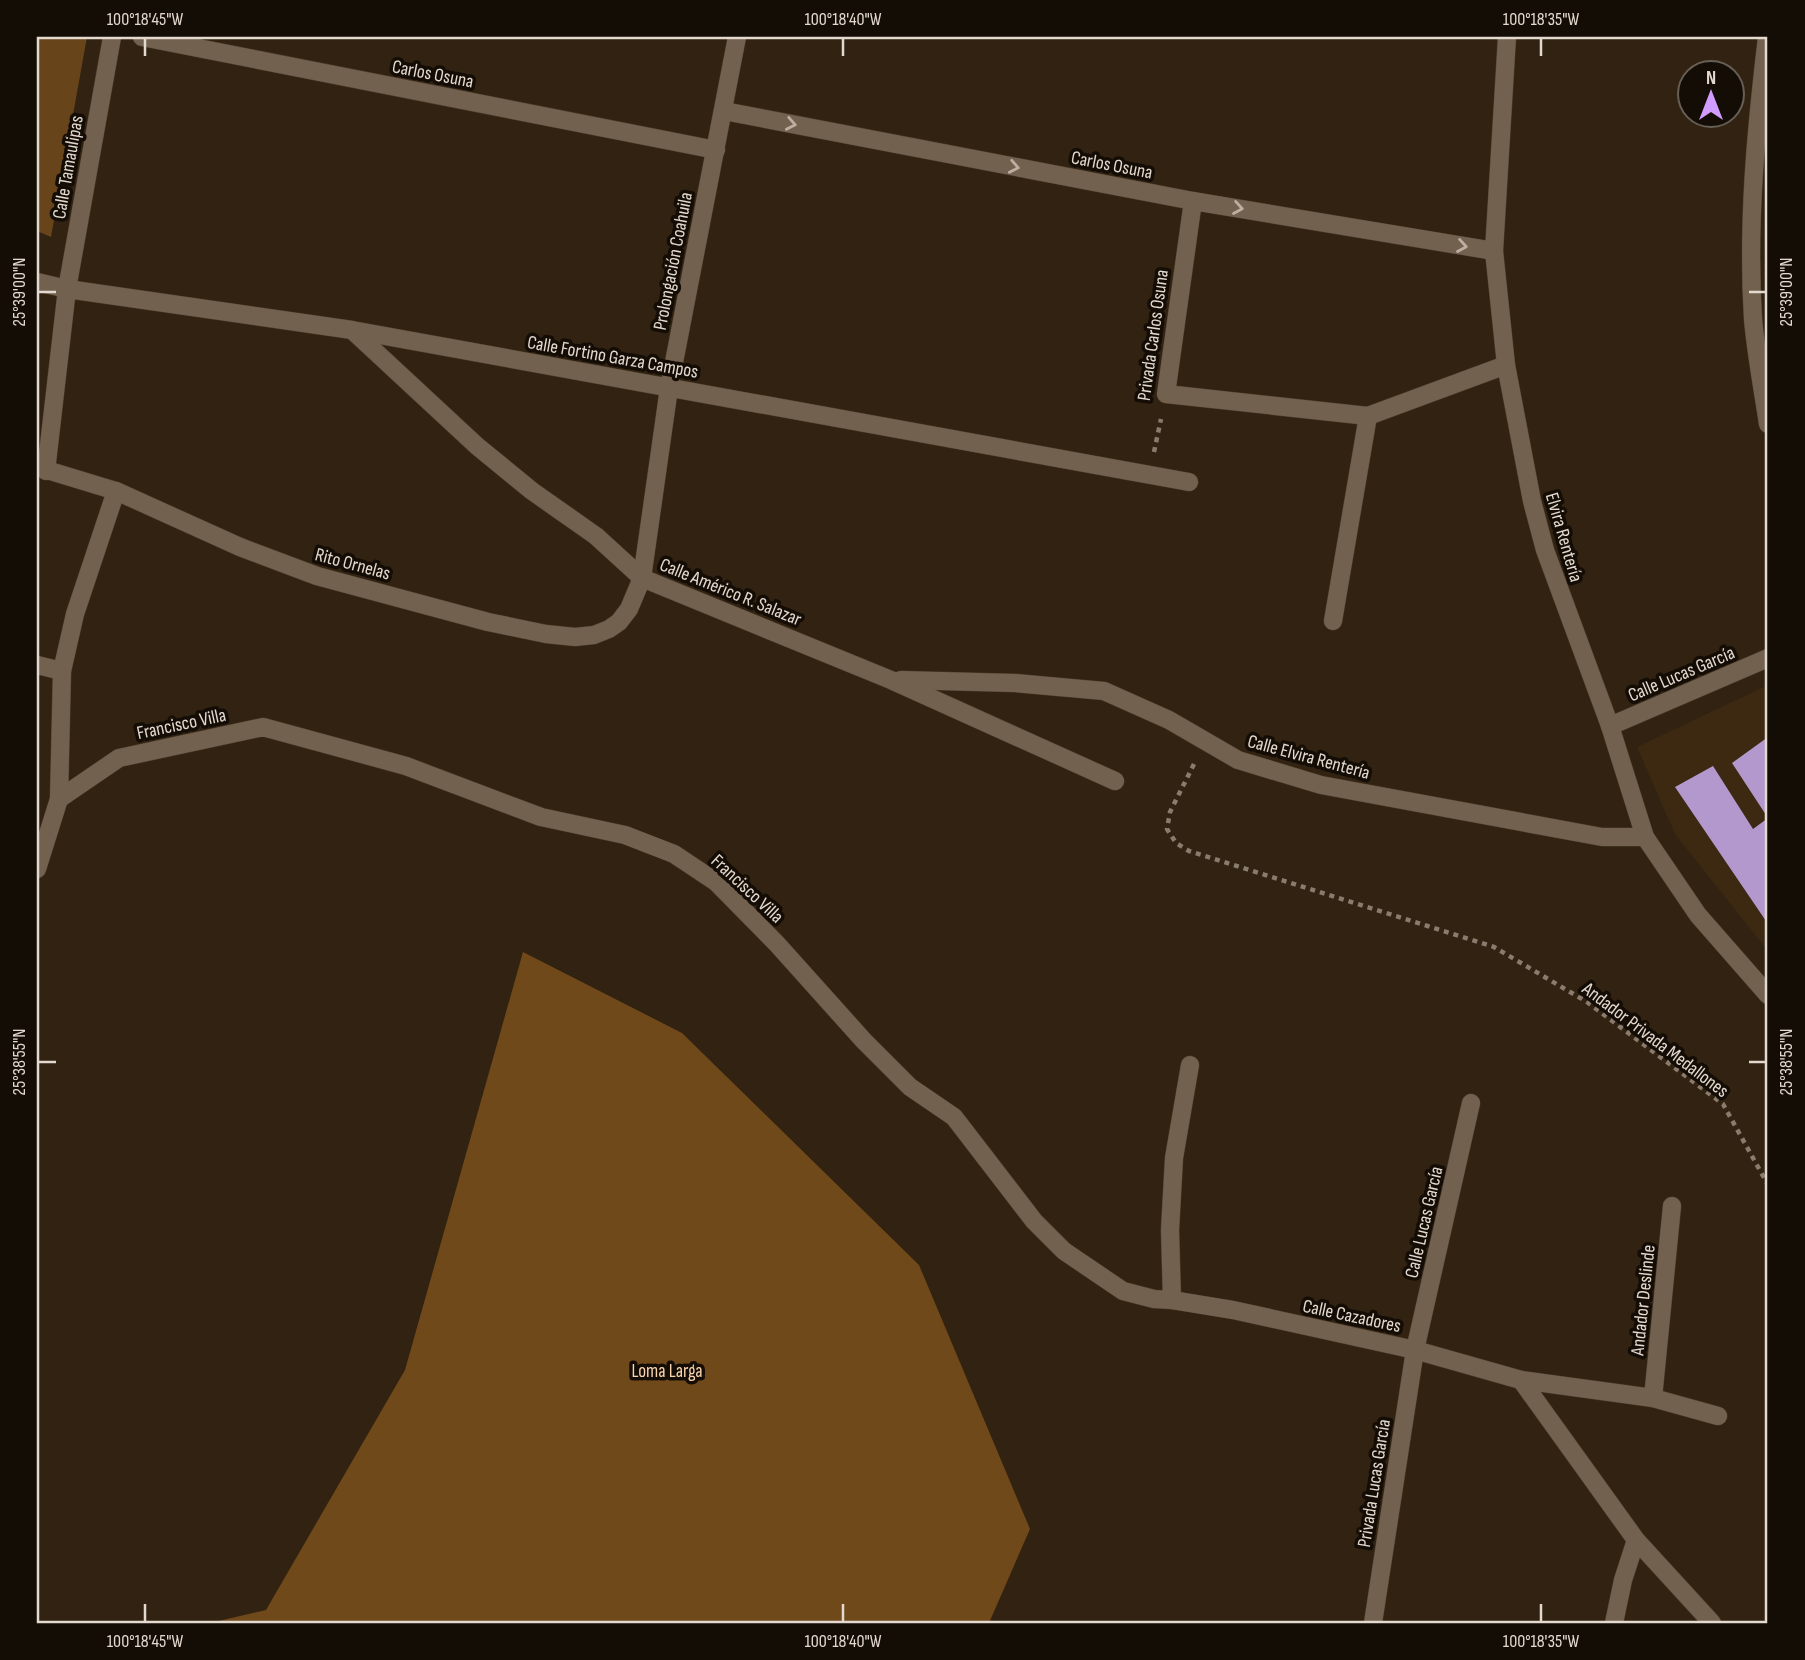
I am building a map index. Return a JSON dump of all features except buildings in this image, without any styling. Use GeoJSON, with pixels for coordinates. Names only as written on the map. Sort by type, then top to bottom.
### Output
{"type":"FeatureCollection","features":[{"type":"Feature","properties":{"kind":"street","name":"Calle Tamaulipas"},"geometry":{"type":"LineString","coordinates":[[41,469],[67,289],[112,37]]}},
{"type":"Feature","properties":{"kind":"street","name":"Carlos Osuna"},"geometry":{"type":"LineString","coordinates":[[142,37],[716,150]]}},
{"type":"Feature","properties":{"kind":"street","name":"Prolongación Coahuila"},"geometry":{"type":"LineString","coordinates":[[642,578],[669,388],[737,37]]}},
{"type":"Feature","properties":{"kind":"street","name":"Elvira Rentería"},"geometry":{"type":"LineString","coordinates":[[1507,37],[1494,251],[1506,365],[1532,500],[1545,551],[1610,726],[1645,837],[1698,915],[1768,995]]}},
{"type":"Feature","properties":{"kind":"street"},"geometry":{"type":"LineString","coordinates":[[1768,37],[1753,176],[1751,254],[1753,320],[1768,424]]}},
{"type":"Feature","properties":{"kind":"street","name":"Carlos Osuna"},"geometry":{"type":"LineString","coordinates":[[724,111],[1193,201],[1494,251]]}},
{"type":"Feature","properties":{"kind":"street","name":"Privada Carlos Osuna"},"geometry":{"type":"LineString","coordinates":[[1166,394],[1193,201]]}},
{"type":"Feature","properties":{"kind":"street","name":"Calle Fortino Garza Campos"},"geometry":{"type":"LineString","coordinates":[[37,282],[67,289],[352,330],[1188,482]]}},
{"type":"Feature","properties":{"kind":"street","name":"Calle Américo R. Salazar"},"geometry":{"type":"LineString","coordinates":[[352,330],[477,446],[532,491],[596,536],[642,578],[891,680],[1115,780]]}},
{"type":"Feature","properties":{"kind":"street"},"geometry":{"type":"LineString","coordinates":[[1166,394],[1368,416],[1506,365]]}},
{"type":"Feature","properties":{"kind":"street"},"geometry":{"type":"LineString","coordinates":[[1333,621],[1368,416]]}},
{"type":"Feature","properties":{"kind":"street","name":"Rito Ornelas"},"geometry":{"type":"LineString","coordinates":[[41,469],[116,491],[289,567],[488,622],[546,634],[575,637],[593,635],[609,629],[619,622],[629,609],[642,578]]}},
{"type":"Feature","properties":{"kind":"street"},"geometry":{"type":"LineString","coordinates":[[37,869],[59,799],[62,671],[75,614],[116,491]]}},
{"type":"Feature","properties":{"kind":"street","name":"Calle Lucas García"},"geometry":{"type":"LineString","coordinates":[[1610,726],[1768,658]]}},
{"type":"Feature","properties":{"kind":"street"},"geometry":{"type":"LineString","coordinates":[[37,665],[62,671]]}},
{"type":"Feature","properties":{"kind":"street","name":"Calle Elvira Rentería"},"geometry":{"type":"LineString","coordinates":[[891,680],[1015,683],[1104,691],[1169,720],[1238,760],[1321,785],[1602,836],[1645,837]]}},
{"type":"Feature","properties":{"kind":"street","name":"Francisco Villa"},"geometry":{"type":"LineString","coordinates":[[59,799],[119,758],[263,727],[405,766],[541,817],[625,835],[674,854],[716,882],[910,1087],[954,1117],[1034,1221],[1064,1251],[1123,1291],[1154,1299],[1172,1300]]}},
{"type":"Feature","properties":{"kind":"street"},"geometry":{"type":"LineString","coordinates":[[1172,1300],[1170,1230],[1174,1158],[1189,1065]]}},
{"type":"Feature","properties":{"kind":"street","name":"Calle Lucas García"},"geometry":{"type":"LineString","coordinates":[[1415,1350],[1471,1103]]}},
{"type":"Feature","properties":{"kind":"street","name":"Andador Deslinde"},"geometry":{"type":"LineString","coordinates":[[1653,1398],[1672,1206]]}},
{"type":"Feature","properties":{"kind":"street","name":"Calle Cazadores"},"geometry":{"type":"LineString","coordinates":[[1172,1300],[1233,1310],[1415,1350],[1521,1380],[1653,1398],[1718,1416]]}},
{"type":"Feature","properties":{"kind":"street","name":"Privada Lucas García"},"geometry":{"type":"LineString","coordinates":[[1373,1623],[1415,1350]]}},
{"type":"Feature","properties":{"kind":"street"},"geometry":{"type":"LineString","coordinates":[[1521,1380],[1636,1540],[1712,1623]]}},
{"type":"Feature","properties":{"kind":"street"},"geometry":{"type":"LineString","coordinates":[[1614,1623],[1623,1580],[1636,1540]]}},
{"type":"Feature","properties":{"kind":"path","name":"Privada Carlos Osuna"},"geometry":{"type":"LineString","coordinates":[[1149,476],[1166,394]]}},
{"type":"Feature","properties":{"kind":"path","name":"Andador Privada Medallones"},"geometry":{"type":"LineString","coordinates":[[1206,741],[1170,812],[1167,829],[1177,843],[1188,851],[1494,947],[1587,1002],[1723,1104],[1768,1185]]}},
{"type":"Feature","properties":{"kind":"shaded area"},"geometry":{"type":"Polygon","coordinates":[[[37,37],[87,37],[51,237],[37,231],[37,37]]]}},
{"type":"Feature","properties":{"kind":"shaded area"},"geometry":{"type":"Polygon","coordinates":[[[1768,685],[1768,951],[1675,834],[1637,747],[1768,685]]]}},
{"type":"Feature","properties":{"kind":"green space","name":"Loma Larga"},"geometry":{"type":"Polygon","coordinates":[[[523,952],[682,1033],[919,1265],[1030,1529],[989,1623],[210,1623],[266,1610],[405,1370],[523,952]]]}}]}
